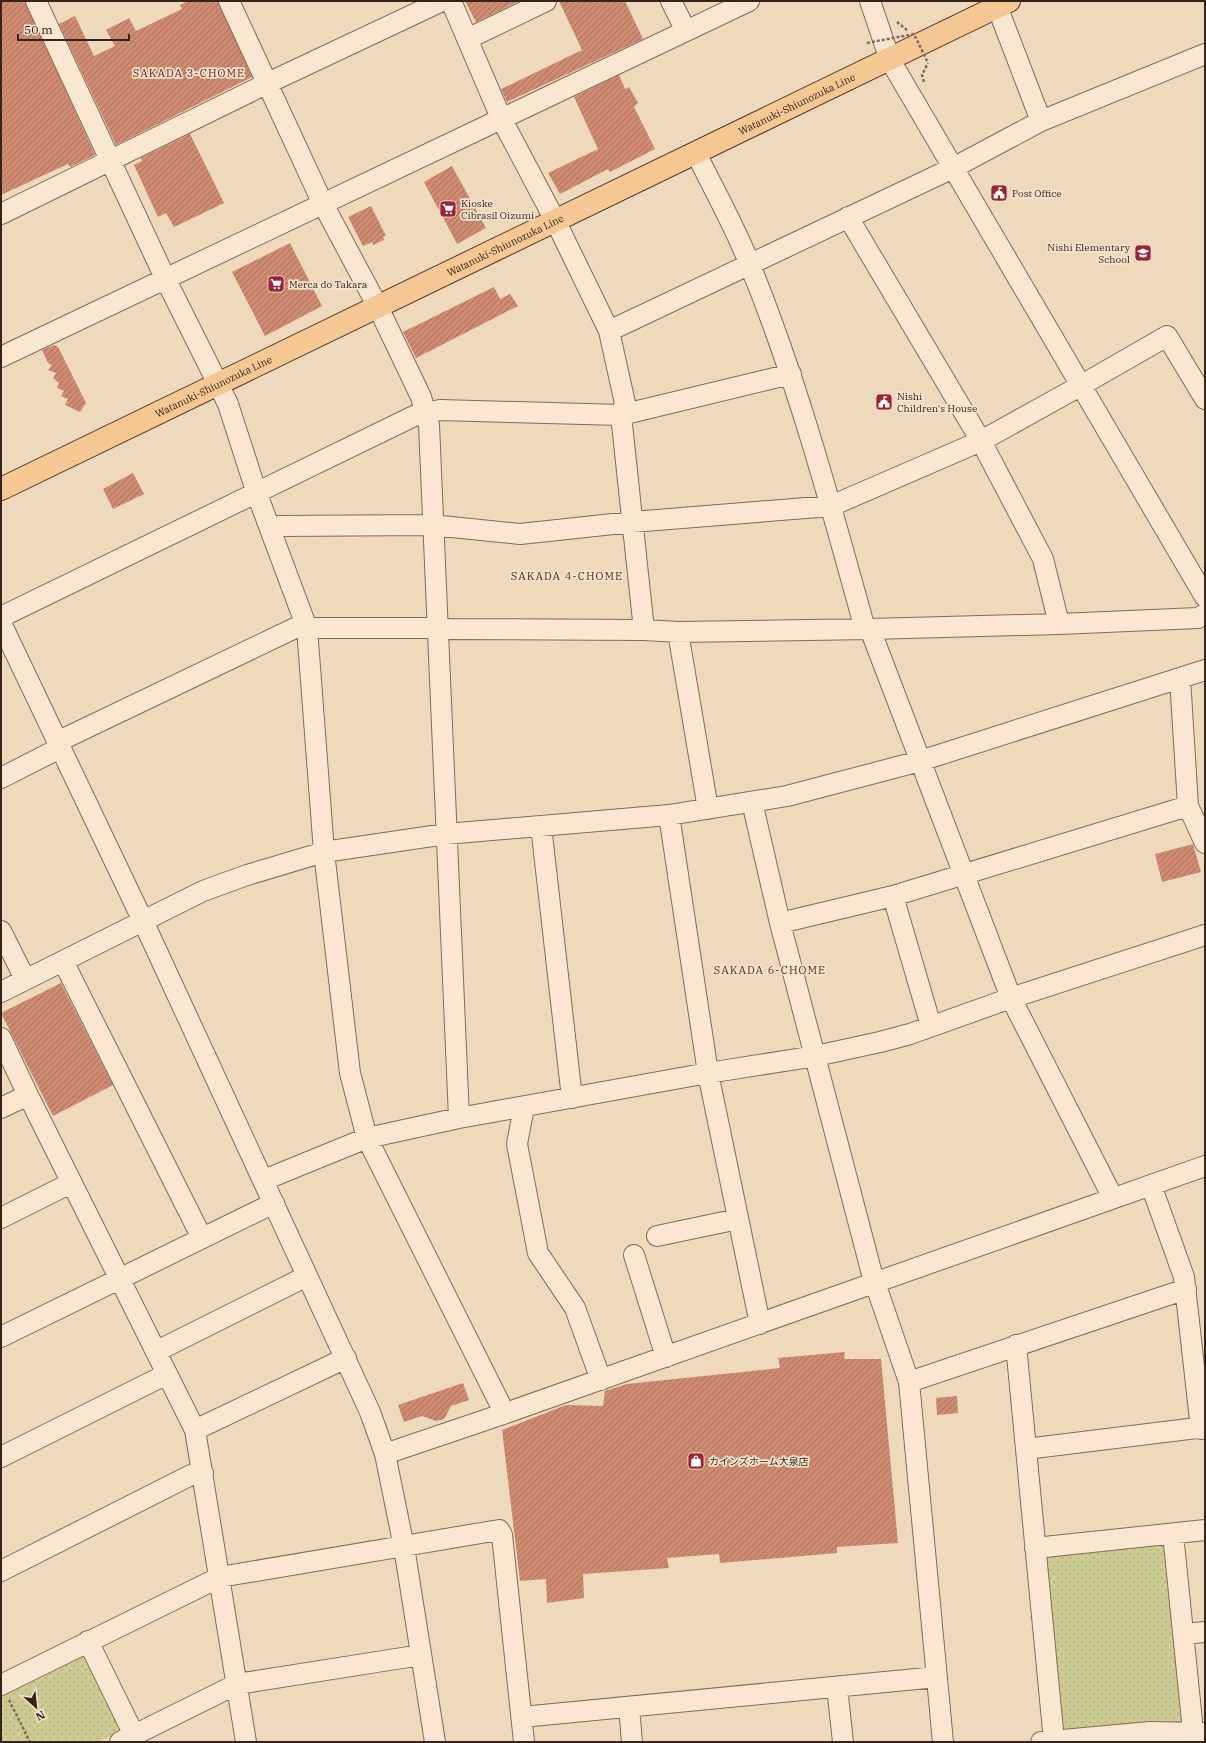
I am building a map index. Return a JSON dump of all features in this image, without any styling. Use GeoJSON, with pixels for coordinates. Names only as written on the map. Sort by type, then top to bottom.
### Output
{"type":"FeatureCollection","features":[{"type":"Feature","properties":{"kind":"main road","name":"Watanuki-Shiunozuka Line"},"geometry":{"type":"LineString","coordinates":[[1,489],[890,60],[1001,3]]}},
{"type":"Feature","properties":{"kind":"street"},"geometry":{"type":"LineString","coordinates":[[36,1],[166,280],[228,404],[257,494],[272,529],[307,628],[324,852],[350,1073],[367,1138],[500,1404],[503,1414]]}},
{"type":"Feature","properties":{"kind":"street"},"geometry":{"type":"LineString","coordinates":[[229,1],[323,204],[378,307],[421,397],[429,424],[432,525],[438,628],[459,1118]]}},
{"type":"Feature","properties":{"kind":"street"},"geometry":{"type":"LineString","coordinates":[[1,214],[268,83],[442,1]]}},
{"type":"Feature","properties":{"kind":"street"},"geometry":{"type":"LineString","coordinates":[[451,1],[501,118],[556,222],[609,331],[625,403],[621,415],[644,630]]}},
{"type":"Feature","properties":{"kind":"street"},"geometry":{"type":"LineString","coordinates":[[467,39],[546,1]]}},
{"type":"Feature","properties":{"kind":"street"},"geometry":{"type":"LineString","coordinates":[[671,1],[686,31]]}},
{"type":"Feature","properties":{"kind":"street"},"geometry":{"type":"LineString","coordinates":[[1,357],[166,280],[501,118],[749,1]]}},
{"type":"Feature","properties":{"kind":"street"},"geometry":{"type":"LineString","coordinates":[[870,1],[890,60],[1205,597]]}},
{"type":"Feature","properties":{"kind":"street"},"geometry":{"type":"LineString","coordinates":[[1001,3],[1041,121]]}},
{"type":"Feature","properties":{"kind":"street"},"geometry":{"type":"LineString","coordinates":[[609,331],[953,168],[1041,121],[1205,54]]}},
{"type":"Feature","properties":{"kind":"street"},"geometry":{"type":"LineString","coordinates":[[696,153],[750,263],[791,374],[867,629],[920,760],[1011,998],[1113,1198]]}},
{"type":"Feature","properties":{"kind":"street"},"geometry":{"type":"LineString","coordinates":[[848,217],[981,441],[1043,559],[1059,624]]}},
{"type":"Feature","properties":{"kind":"street"},"geometry":{"type":"LineString","coordinates":[[272,529],[279,526],[432,525],[520,534],[632,522],[831,506],[981,441],[1167,336],[1205,399]]}},
{"type":"Feature","properties":{"kind":"street"},"geometry":{"type":"LineString","coordinates":[[1,617],[257,494],[414,416],[426,412],[440,410],[621,415],[791,374]]}},
{"type":"Feature","properties":{"kind":"street"},"geometry":{"type":"LineString","coordinates":[[1,778],[58,745],[295,628],[644,630],[678,632],[1059,624],[1198,618],[1205,614]]}},
{"type":"Feature","properties":{"kind":"street"},"geometry":{"type":"LineString","coordinates":[[1,624],[143,921],[370,1412],[385,1454],[404,1547],[435,1742]]}},
{"type":"Feature","properties":{"kind":"street"},"geometry":{"type":"LineString","coordinates":[[678,632],[708,809]]}},
{"type":"Feature","properties":{"kind":"street"},"geometry":{"type":"LineString","coordinates":[[1,992],[203,891],[246,875],[324,852],[446,834],[669,815],[752,802],[830,786],[920,760],[1205,670]]}},
{"type":"Feature","properties":{"kind":"street"},"geometry":{"type":"LineString","coordinates":[[1180,678],[1188,806],[1205,843]]}},
{"type":"Feature","properties":{"kind":"street"},"geometry":{"type":"LineString","coordinates":[[752,802],[780,923],[876,1283],[909,1382],[943,1742]]}},
{"type":"Feature","properties":{"kind":"street"},"geometry":{"type":"LineString","coordinates":[[780,923],[893,896],[1188,806]]}},
{"type":"Feature","properties":{"kind":"street"},"geometry":{"type":"LineString","coordinates":[[669,815],[708,1073],[760,1324]]}},
{"type":"Feature","properties":{"kind":"street"},"geometry":{"type":"LineString","coordinates":[[541,826],[572,1098]]}},
{"type":"Feature","properties":{"kind":"street"},"geometry":{"type":"LineString","coordinates":[[893,896],[931,1026]]}},
{"type":"Feature","properties":{"kind":"street"},"geometry":{"type":"LineString","coordinates":[[1,931],[25,979]]}},
{"type":"Feature","properties":{"kind":"street"},"geometry":{"type":"LineString","coordinates":[[264,1180],[367,1138],[459,1118],[708,1073],[816,1056],[880,1042],[1205,935]]}},
{"type":"Feature","properties":{"kind":"street"},"geometry":{"type":"LineString","coordinates":[[63,961],[202,1238]]}},
{"type":"Feature","properties":{"kind":"street"},"geometry":{"type":"LineString","coordinates":[[1,1038],[71,1183],[195,1430],[246,1742]]}},
{"type":"Feature","properties":{"kind":"street"},"geometry":{"type":"LineString","coordinates":[[1,1108],[28,1095]]}},
{"type":"Feature","properties":{"kind":"street"},"geometry":{"type":"LineString","coordinates":[[524,1106],[517,1144],[538,1254],[575,1308],[600,1380]]}},
{"type":"Feature","properties":{"kind":"street"},"geometry":{"type":"LineString","coordinates":[[385,1454],[760,1324],[1205,1166]]}},
{"type":"Feature","properties":{"kind":"street"},"geometry":{"type":"LineString","coordinates":[[1,1218],[71,1183]]}},
{"type":"Feature","properties":{"kind":"street"},"geometry":{"type":"LineString","coordinates":[[1026,1449],[1203,1428],[1184,1277],[1151,1185]]}},
{"type":"Feature","properties":{"kind":"street"},"geometry":{"type":"LineString","coordinates":[[1,1337],[274,1203]]}},
{"type":"Feature","properties":{"kind":"street"},"geometry":{"type":"LineString","coordinates":[[657,1236],[738,1219]]}},
{"type":"Feature","properties":{"kind":"street"},"geometry":{"type":"LineString","coordinates":[[634,1255],[666,1357]]}},
{"type":"Feature","properties":{"kind":"street"},"geometry":{"type":"LineString","coordinates":[[156,1351],[307,1276]]}},
{"type":"Feature","properties":{"kind":"street"},"geometry":{"type":"LineString","coordinates":[[909,1382],[1186,1289]]}},
{"type":"Feature","properties":{"kind":"street"},"geometry":{"type":"LineString","coordinates":[[1016,1345],[1036,1548],[1047,1741],[1150,1732],[1198,1732],[1192,1721],[1173,1534]]}},
{"type":"Feature","properties":{"kind":"street"},"geometry":{"type":"LineString","coordinates":[[195,1430],[346,1358]]}},
{"type":"Feature","properties":{"kind":"street"},"geometry":{"type":"LineString","coordinates":[[1,1457],[167,1374]]}},
{"type":"Feature","properties":{"kind":"street"},"geometry":{"type":"LineString","coordinates":[[1,1571],[191,1475],[203,1473]]}},
{"type":"Feature","properties":{"kind":"street"},"geometry":{"type":"LineString","coordinates":[[3,1688],[88,1641],[220,1577],[499,1530],[502,1535],[524,1742]]}},
{"type":"Feature","properties":{"kind":"street"},"geometry":{"type":"LineString","coordinates":[[1036,1548],[1205,1530]]}},
{"type":"Feature","properties":{"kind":"street"},"geometry":{"type":"LineString","coordinates":[[1184,1634],[1205,1632]]}},
{"type":"Feature","properties":{"kind":"street"},"geometry":{"type":"LineString","coordinates":[[88,1641],[127,1738],[237,1684],[422,1655]]}},
{"type":"Feature","properties":{"kind":"street"},"geometry":{"type":"LineString","coordinates":[[522,1717],[937,1677]]}},
{"type":"Feature","properties":{"kind":"street"},"geometry":{"type":"LineString","coordinates":[[837,1687],[843,1742]]}},
{"type":"Feature","properties":{"kind":"street"},"geometry":{"type":"LineString","coordinates":[[629,1707],[632,1742]]}},
{"type":"Feature","properties":{"kind":"path"},"geometry":{"type":"LineString","coordinates":[[894,18],[897,24],[914,34],[928,63],[922,75],[926,88]]}},
{"type":"Feature","properties":{"kind":"path"},"geometry":{"type":"LineString","coordinates":[[868,43],[914,34]]}},
{"type":"Feature","properties":{"kind":"path"},"geometry":{"type":"LineString","coordinates":[[3,1688],[30,1742]]}},
{"type":"Feature","properties":{"kind":"shaded area"},"geometry":{"type":"Polygon","coordinates":[[[1163,1542],[1167,1546],[1184,1720],[1179,1724],[1064,1733],[1060,1730],[1045,1560],[1047,1555],[1163,1542]]]}},
{"type":"Feature","properties":{"kind":"shaded area"},"geometry":{"type":"Polygon","coordinates":[[[83,1652],[123,1726],[120,1731],[98,1742],[1,1742],[1,1693],[83,1652]]]}},
{"type":"Feature","properties":{"kind":"building"},"geometry":{"type":"Polygon","coordinates":[[[1,1],[25,1],[95,155],[70,167],[68,164],[1,195],[1,1]]]}},
{"type":"Feature","properties":{"kind":"building"},"geometry":{"type":"Polygon","coordinates":[[[188,1],[218,1],[252,77],[116,145],[59,24],[75,16],[94,56],[115,46],[106,30],[129,18],[136,31],[182,9],[180,5],[188,1]]]}},
{"type":"Feature","properties":{"kind":"building"},"geometry":{"type":"Polygon","coordinates":[[[465,1],[519,1],[476,22],[465,1]]]}},
{"type":"Feature","properties":{"kind":"building"},"geometry":{"type":"Polygon","coordinates":[[[559,1],[625,1],[643,39],[507,102],[501,89],[582,50],[559,1]]]}},
{"type":"Feature","properties":{"kind":"building"},"geometry":{"type":"Polygon","coordinates":[[[619,75],[625,89],[629,87],[638,103],[634,107],[655,149],[610,172],[608,169],[560,194],[548,173],[598,149],[574,97],[619,75]]]}},
{"type":"Feature","properties":{"kind":"building"},"geometry":{"type":"Polygon","coordinates":[[[190,134],[224,203],[174,227],[166,213],[158,217],[134,165],[142,161],[141,158],[190,134]]]}},
{"type":"Feature","properties":{"kind":"building"},"geometry":{"type":"Polygon","coordinates":[[[452,166],[486,228],[457,244],[424,182],[452,166]]]}},
{"type":"Feature","properties":{"kind":"building"},"geometry":{"type":"Polygon","coordinates":[[[371,206],[386,236],[383,237],[384,240],[373,245],[372,242],[363,246],[348,217],[371,206]]]}},
{"type":"Feature","properties":{"kind":"building"},"geometry":{"type":"Polygon","coordinates":[[[290,243],[322,306],[265,336],[232,272],[290,243]]]}},
{"type":"Feature","properties":{"kind":"building"},"geometry":{"type":"Polygon","coordinates":[[[494,287],[500,299],[510,294],[518,306],[416,358],[403,332],[494,287]]]}},
{"type":"Feature","properties":{"kind":"building"},"geometry":{"type":"Polygon","coordinates":[[[54,345],[58,347],[86,403],[80,412],[65,405],[68,399],[61,396],[64,391],[57,388],[59,383],[53,378],[56,373],[48,370],[52,365],[48,363],[42,350],[54,345]]]}},
{"type":"Feature","properties":{"kind":"building"},"geometry":{"type":"Polygon","coordinates":[[[133,473],[144,494],[113,509],[103,489],[133,473]]]}},
{"type":"Feature","properties":{"kind":"building"},"geometry":{"type":"Polygon","coordinates":[[[1193,844],[1201,872],[1162,882],[1155,854],[1193,844]]]}},
{"type":"Feature","properties":{"kind":"building"},"geometry":{"type":"Polygon","coordinates":[[[61,983],[113,1085],[53,1116],[1,1013],[61,983]]]}},
{"type":"Feature","properties":{"kind":"building"},"geometry":{"type":"Polygon","coordinates":[[[845,1352],[844,1359],[881,1359],[898,1543],[837,1547],[837,1553],[720,1563],[719,1554],[667,1558],[669,1568],[583,1574],[584,1598],[547,1603],[546,1579],[520,1581],[502,1430],[566,1405],[603,1406],[605,1391],[627,1384],[780,1368],[778,1358],[845,1352]]]}},
{"type":"Feature","properties":{"kind":"building"},"geometry":{"type":"Polygon","coordinates":[[[463,1383],[469,1400],[451,1406],[444,1419],[436,1421],[422,1416],[404,1422],[398,1405],[463,1383]]]}},
{"type":"Feature","properties":{"kind":"building"},"geometry":{"type":"Polygon","coordinates":[[[957,1396],[958,1413],[937,1415],[936,1398],[957,1396]]]}},
{"type":"Feature","properties":{"kind":"place","name":"Post Office"},"geometry":{"type":"Point","coordinates":[999,193]}},
{"type":"Feature","properties":{"kind":"place","name":"Kioske Cibrasil Oizumi"},"geometry":{"type":"Point","coordinates":[448,209]}},
{"type":"Feature","properties":{"kind":"place","name":"Nishi Elementary School"},"geometry":{"type":"Point","coordinates":[1143,253]}},
{"type":"Feature","properties":{"kind":"place","name":"Merca do Takara"},"geometry":{"type":"Point","coordinates":[276,284]}},
{"type":"Feature","properties":{"kind":"place","name":"Nishi Children's House"},"geometry":{"type":"Point","coordinates":[884,402]}},
{"type":"Feature","properties":{"kind":"place","name":"カインズホーム大泉店"},"geometry":{"type":"Point","coordinates":[696,1461]}},
{"type":"Feature","properties":{"kind":"district","name":"SAKADA 3-CHOME"},"geometry":{"type":"Point","coordinates":[189,73]}},
{"type":"Feature","properties":{"kind":"district","name":"SAKADA 4-CHOME"},"geometry":{"type":"Point","coordinates":[567,576]}},
{"type":"Feature","properties":{"kind":"district","name":"SAKADA 6-CHOME"},"geometry":{"type":"Point","coordinates":[770,970]}}]}
